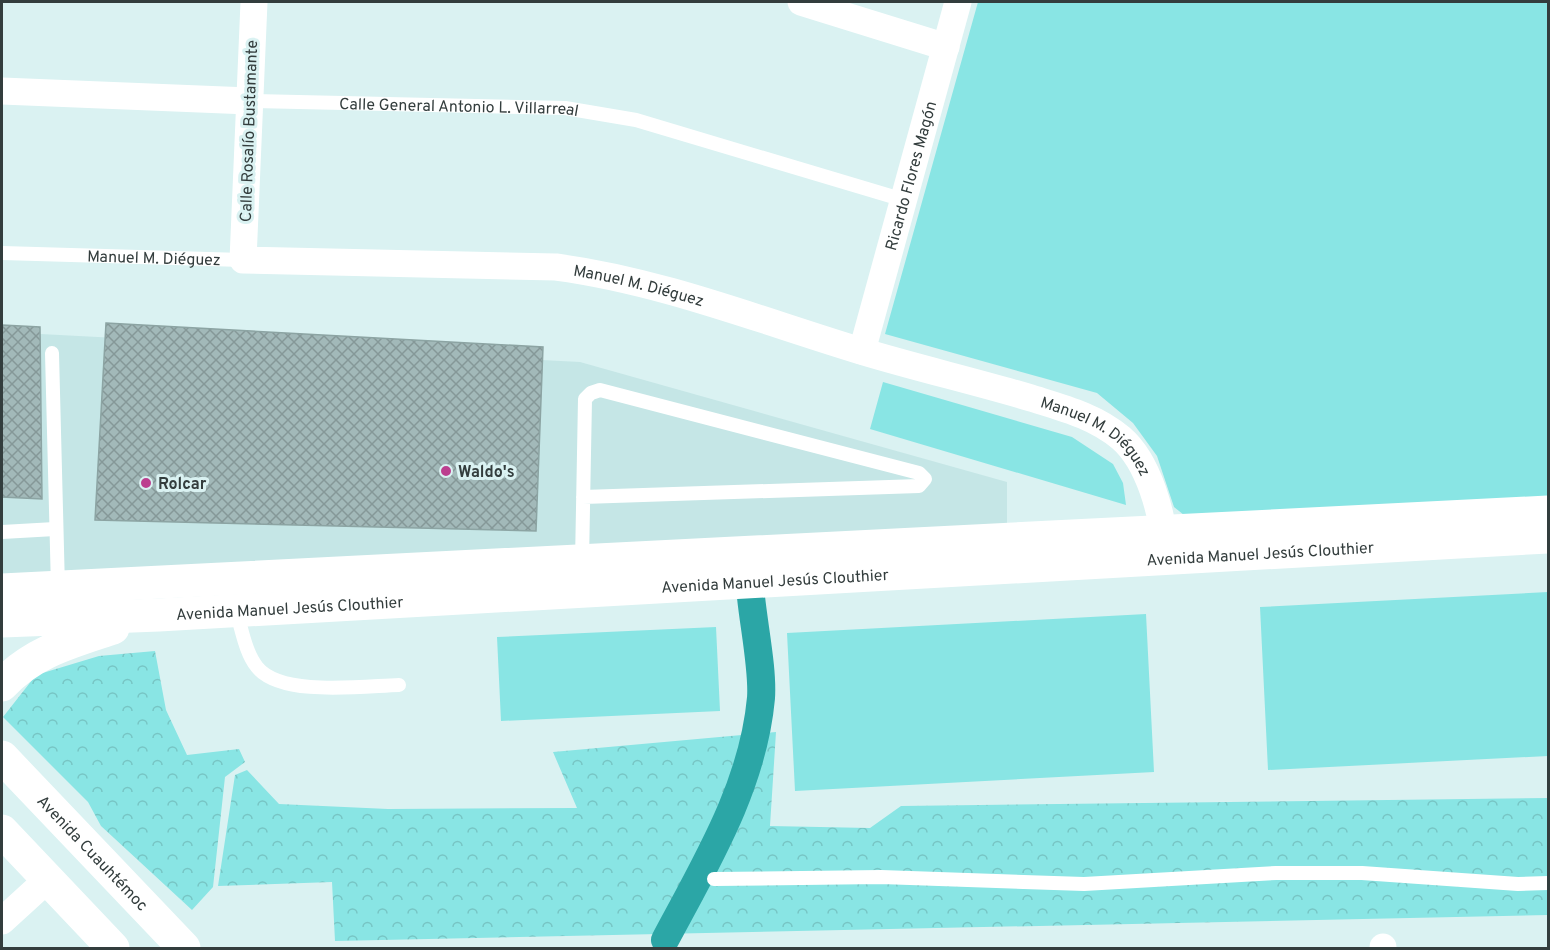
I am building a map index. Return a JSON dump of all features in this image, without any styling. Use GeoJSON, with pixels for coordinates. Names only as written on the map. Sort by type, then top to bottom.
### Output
{"type":"FeatureCollection","features":[{"type":"Feature","properties":{"kind":"street","name":"Calle Rosalío Bustamante"},"geometry":{"type":"LineString","coordinates":[[243,260],[254,2]]}},
{"type":"Feature","properties":{"kind":"street"},"geometry":{"type":"LineString","coordinates":[[801,2],[946,47]]}},
{"type":"Feature","properties":{"kind":"street","name":"Ricardo Flores Magón"},"geometry":{"type":"LineString","coordinates":[[862,351],[958,2]]}},
{"type":"Feature","properties":{"kind":"street","name":"Calle General Antonio L. Villarreal"},"geometry":{"type":"LineString","coordinates":[[2,91],[249,101]]}},
{"type":"Feature","properties":{"kind":"street","name":"Manuel M. Diéguez"},"geometry":{"type":"LineString","coordinates":[[243,260],[556,267],[604,273],[646,283],[862,351],[1082,414],[1123,440],[1136,457],[1148,479],[1164,544]]}},
{"type":"Feature","properties":{"kind":"street","name":"Avenida Manuel Jesús Clouthier"},"geometry":{"type":"LineString","coordinates":[[2,621],[58,603],[1164,544],[1548,512]]}},
{"type":"Feature","properties":{"kind":"street","name":"Avenida Manuel Jesús Clouthier"},"geometry":{"type":"LineString","coordinates":[[1164,544],[1548,537]]}},
{"type":"Feature","properties":{"kind":"street","name":"Avenida Manuel Jesús Clouthier"},"geometry":{"type":"LineString","coordinates":[[2,590],[58,603],[159,615],[233,595]]}},
{"type":"Feature","properties":{"kind":"street"},"geometry":{"type":"LineString","coordinates":[[2,685],[16,669],[46,651],[159,615]]}},
{"type":"Feature","properties":{"kind":"street","name":"Avenida Cuauhtémoc"},"geometry":{"type":"LineString","coordinates":[[2,756],[183,948]]}},
{"type":"Feature","properties":{"kind":"street"},"geometry":{"type":"LineString","coordinates":[[2,831],[113,948]]}},
{"type":"Feature","properties":{"kind":"street"},"geometry":{"type":"LineString","coordinates":[[2,921],[48,879]]}},
{"type":"Feature","properties":{"kind":"lane","name":"Calle General Antonio L. Villarreal"},"geometry":{"type":"LineString","coordinates":[[249,101],[565,108],[602,113],[636,120],[904,200]]}},
{"type":"Feature","properties":{"kind":"lane","name":"Manuel M. Diéguez"},"geometry":{"type":"LineString","coordinates":[[2,253],[243,260]]}},
{"type":"Feature","properties":{"kind":"lane"},"geometry":{"type":"LineString","coordinates":[[52,353],[58,603]]}},
{"type":"Feature","properties":{"kind":"lane"},"geometry":{"type":"LineString","coordinates":[[582,576],[583,497],[585,399],[591,393],[600,390],[919,473],[925,479],[919,486],[583,497]]}},
{"type":"Feature","properties":{"kind":"lane"},"geometry":{"type":"LineString","coordinates":[[2,532],[55,529]]}},
{"type":"Feature","properties":{"kind":"lane"},"geometry":{"type":"LineString","coordinates":[[233,595],[250,655],[265,675],[279,681],[306,686],[399,685]]}},
{"type":"Feature","properties":{"kind":"lane"},"geometry":{"type":"LineString","coordinates":[[714,879],[880,877],[1084,884],[1276,873],[1362,873],[1518,884],[1548,883]]}},
{"type":"Feature","properties":{"kind":"shaded area"},"geometry":{"type":"Polygon","coordinates":[[[2,332],[580,362],[1007,482],[1007,524],[2,575],[2,332]]]}},
{"type":"Feature","properties":{"kind":"green space"},"geometry":{"type":"Polygon","coordinates":[[[978,2],[1548,2],[1548,497],[1184,515],[1174,507],[1157,456],[1133,423],[1097,393],[885,334],[978,2]]]}},
{"type":"Feature","properties":{"kind":"green space"},"geometry":{"type":"Polygon","coordinates":[[[883,382],[1072,437],[1113,464],[1123,483],[1126,505],[870,429],[883,382]]]}},
{"type":"Feature","properties":{"kind":"green space"},"geometry":{"type":"Polygon","coordinates":[[[1548,592],[1548,756],[1268,770],[1260,607],[1548,592]]]}},
{"type":"Feature","properties":{"kind":"green space"},"geometry":{"type":"Polygon","coordinates":[[[1146,614],[1154,772],[795,791],[787,633],[1146,614]]]}},
{"type":"Feature","properties":{"kind":"green space"},"geometry":{"type":"Polygon","coordinates":[[[716,627],[720,711],[501,721],[497,637],[716,627]]]}},
{"type":"Feature","properties":{"kind":"green space"},"geometry":{"type":"Polygon","coordinates":[[[155,651],[166,710],[187,755],[239,749],[245,762],[225,777],[213,887],[192,910],[101,826],[88,802],[3,717],[36,675],[99,656],[155,651]]]}},
{"type":"Feature","properties":{"kind":"green space"},"geometry":{"type":"Polygon","coordinates":[[[776,732],[770,826],[870,828],[901,806],[1548,798],[1548,915],[335,941],[332,882],[218,886],[235,775],[247,770],[279,804],[388,809],[577,808],[553,752],[776,732]]]}},
{"type":"Feature","properties":{"kind":"building"},"geometry":{"type":"Polygon","coordinates":[[[106,323],[543,347],[536,531],[95,520],[106,323]]]}},
{"type":"Feature","properties":{"kind":"building"},"geometry":{"type":"Polygon","coordinates":[[[2,325],[40,327],[42,499],[2,497],[2,325]]]}},
{"type":"Feature","properties":{"kind":"waterway"},"geometry":{"type":"LineString","coordinates":[[665,940],[725,823],[738,793],[756,731],[761,687],[751,597]]}},
{"type":"Feature","properties":{"kind":"place","name":"Waldo's"},"geometry":{"type":"Point","coordinates":[446,471]}},
{"type":"Feature","properties":{"kind":"place","name":"Rolcar"},"geometry":{"type":"Point","coordinates":[146,483]}}]}
